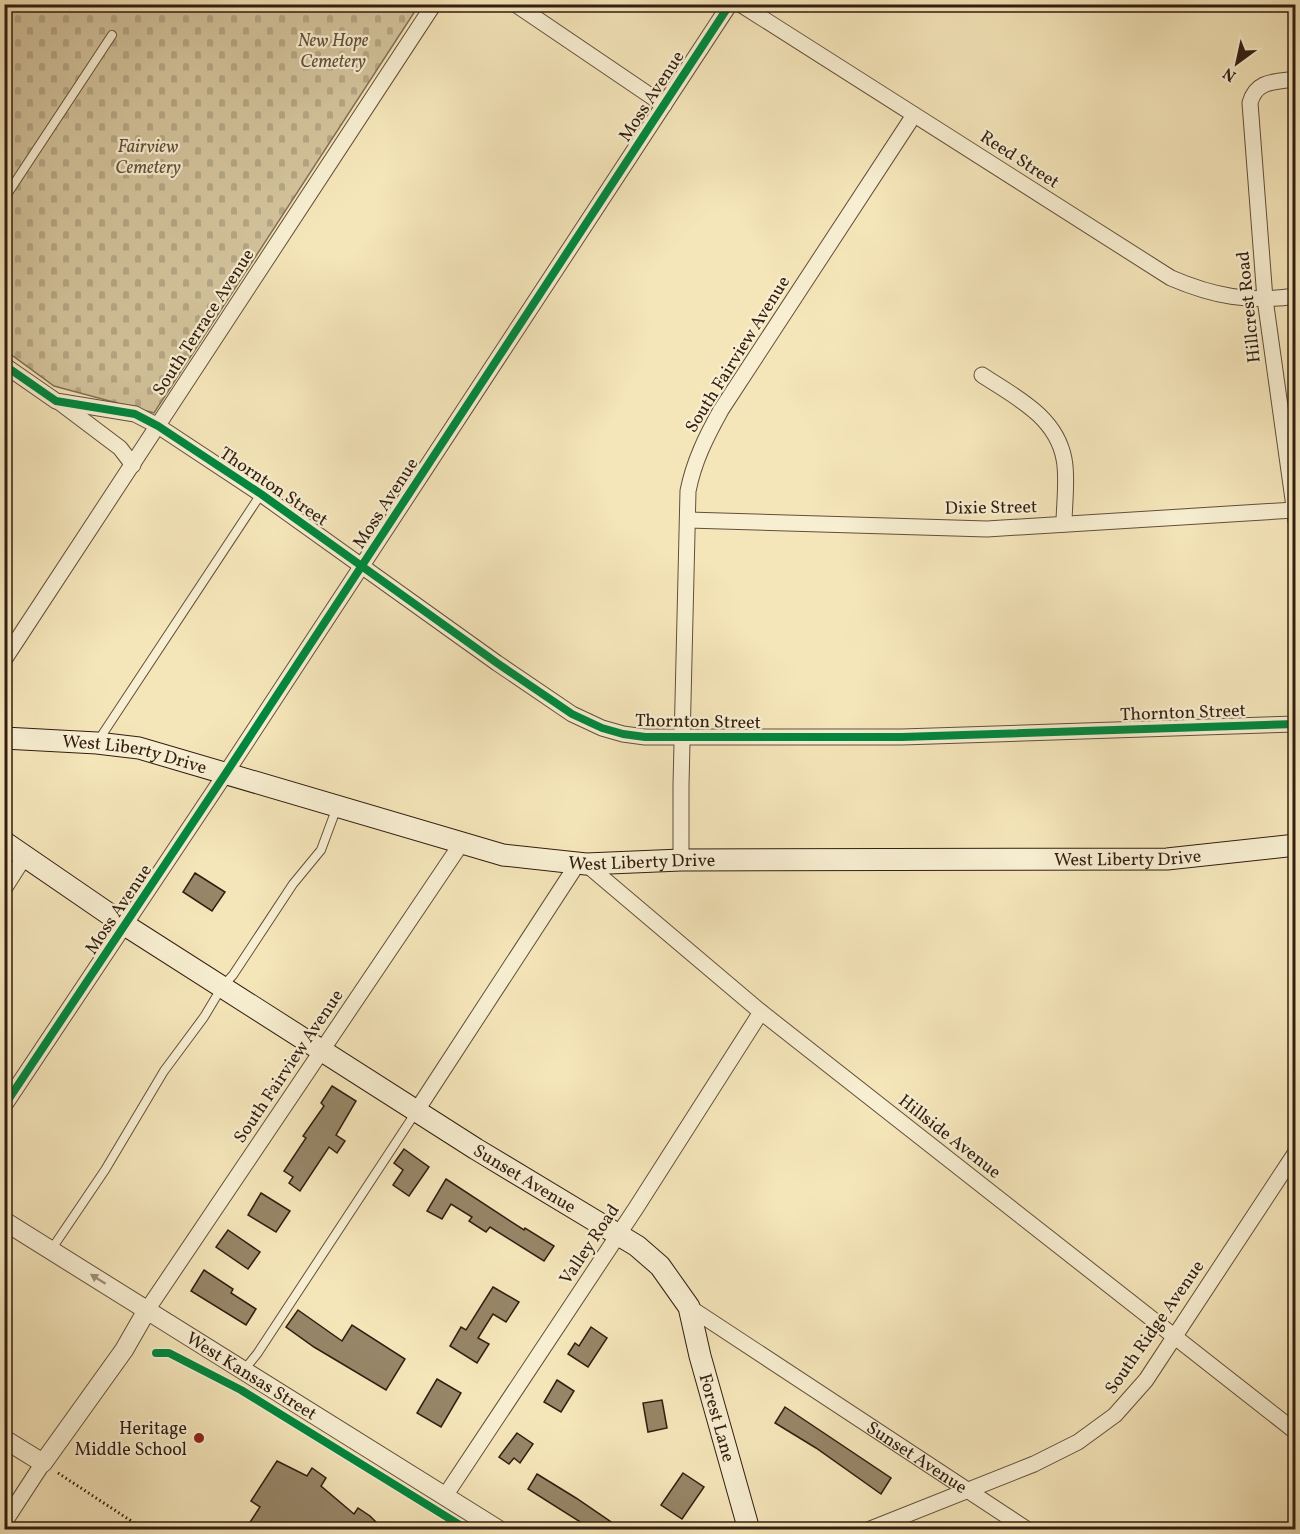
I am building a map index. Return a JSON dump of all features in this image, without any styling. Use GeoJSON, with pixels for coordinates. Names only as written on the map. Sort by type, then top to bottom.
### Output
{"type":"FeatureCollection","features":[{"type":"Feature","properties":{"kind":"main road","name":"West Liberty Drive"},"geometry":{"type":"LineString","coordinates":[[4,738],[97,743],[139,748],[503,855],[582,863],[681,860],[1167,859],[1296,845]]}},
{"type":"Feature","properties":{"kind":"main road","name":"Sunset Avenue"},"geometry":{"type":"LineString","coordinates":[[4,842],[125,925],[222,987],[637,1246],[660,1266],[689,1307]]}},
{"type":"Feature","properties":{"kind":"main road","name":"Forest Lane"},"geometry":{"type":"LineString","coordinates":[[689,1307],[700,1356],[749,1530]]}},
{"type":"Feature","properties":{"kind":"street","name":"South Terrace Avenue"},"geometry":{"type":"LineString","coordinates":[[4,660],[434,4]]}},
{"type":"Feature","properties":{"kind":"street"},"geometry":{"type":"LineString","coordinates":[[515,4],[663,105]]}},
{"type":"Feature","properties":{"kind":"street","name":"Moss Avenue"},"geometry":{"type":"LineString","coordinates":[[4,1106],[226,774],[730,4]]}},
{"type":"Feature","properties":{"kind":"street","name":"Reed Street"},"geometry":{"type":"LineString","coordinates":[[740,4],[1171,278],[1217,295],[1246,299],[1296,296]]}},
{"type":"Feature","properties":{"kind":"street","name":"Hillcrest Road"},"geometry":{"type":"LineString","coordinates":[[1295,513],[1266,299],[1250,103],[1256,89],[1269,83],[1296,79]]}},
{"type":"Feature","properties":{"kind":"street","name":"South Fairview Avenue"},"geometry":{"type":"LineString","coordinates":[[681,860],[688,491],[692,470],[700,449],[721,410],[914,115]]}},
{"type":"Feature","properties":{"kind":"street"},"geometry":{"type":"LineString","coordinates":[[4,365],[120,448],[132,465]]}},
{"type":"Feature","properties":{"kind":"street"},"geometry":{"type":"LineString","coordinates":[[982,375],[1033,408],[1053,431],[1064,460],[1064,524]]}},
{"type":"Feature","properties":{"kind":"street","name":"Thornton Street"},"geometry":{"type":"LineString","coordinates":[[56,400],[135,414],[158,426],[261,494],[496,663],[572,714],[602,728],[623,734],[645,737],[902,737],[1296,724]]}},
{"type":"Feature","properties":{"kind":"street","name":"Dixie Street"},"geometry":{"type":"LineString","coordinates":[[688,519],[987,529],[1295,513]]}},
{"type":"Feature","properties":{"kind":"street","name":"South Fairview Avenue"},"geometry":{"type":"LineString","coordinates":[[147,1310],[461,844]]}},
{"type":"Feature","properties":{"kind":"street"},"geometry":{"type":"LineString","coordinates":[[4,889],[25,856]]}},
{"type":"Feature","properties":{"kind":"street"},"geometry":{"type":"LineString","coordinates":[[417,1110],[582,863]]}},
{"type":"Feature","properties":{"kind":"street","name":"Hillside Avenue"},"geometry":{"type":"LineString","coordinates":[[582,863],[760,1012],[1296,1432]]}},
{"type":"Feature","properties":{"kind":"street","name":"Valley Road"},"geometry":{"type":"LineString","coordinates":[[445,1496],[618,1235],[760,1012]]}},
{"type":"Feature","properties":{"kind":"street","name":"South Ridge Avenue"},"geometry":{"type":"LineString","coordinates":[[868,1530],[1034,1464],[1078,1442],[1098,1429],[1132,1398],[1296,1152]]}},
{"type":"Feature","properties":{"kind":"street","name":"West Kansas Street"},"geometry":{"type":"LineString","coordinates":[[4,1221],[499,1530]]}},
{"type":"Feature","properties":{"kind":"street","name":"Sunset Avenue"},"geometry":{"type":"LineString","coordinates":[[689,1307],[1028,1530]]}},
{"type":"Feature","properties":{"kind":"street"},"geometry":{"type":"LineString","coordinates":[[4,1523],[50,1468],[147,1310]]}},
{"type":"Feature","properties":{"kind":"street"},"geometry":{"type":"LineString","coordinates":[[4,1439],[50,1468]]}},
{"type":"Feature","properties":{"kind":"lane"},"geometry":{"type":"LineString","coordinates":[[4,199],[112,35]]}},
{"type":"Feature","properties":{"kind":"lane"},"geometry":{"type":"LineString","coordinates":[[97,743],[261,494]]}},
{"type":"Feature","properties":{"kind":"lane"},"geometry":{"type":"LineString","coordinates":[[51,1250],[105,1170],[164,1071],[204,1017],[222,987],[233,975],[293,884],[321,850],[337,807]]}},
{"type":"Feature","properties":{"kind":"lane"},"geometry":{"type":"LineString","coordinates":[[244,1370],[257,1354],[417,1110]]}},
{"type":"Feature","properties":{"kind":"path"},"geometry":{"type":"LineString","coordinates":[[50,1468],[145,1530]]}},
{"type":"Feature","properties":{"kind":"green space","name":"Fairview Cemetery"},"geometry":{"type":"Polygon","coordinates":[[[5,5],[419,5],[154,413],[54,386],[5,350],[5,5]]]}},
{"type":"Feature","properties":{"kind":"building"},"geometry":{"type":"Polygon","coordinates":[[[195,873],[225,892],[212,911],[183,892],[195,873]]]}},
{"type":"Feature","properties":{"kind":"building"},"geometry":{"type":"Polygon","coordinates":[[[332,1086],[356,1101],[336,1135],[345,1141],[337,1153],[329,1147],[300,1191],[289,1183],[293,1177],[284,1171],[306,1138],[303,1136],[324,1106],[321,1103],[332,1086]]]}},
{"type":"Feature","properties":{"kind":"building"},"geometry":{"type":"Polygon","coordinates":[[[404,1149],[429,1167],[409,1196],[393,1185],[403,1170],[394,1163],[404,1149]]]}},
{"type":"Feature","properties":{"kind":"building"},"geometry":{"type":"Polygon","coordinates":[[[446,1179],[524,1230],[525,1228],[554,1246],[544,1261],[490,1227],[486,1232],[469,1221],[472,1217],[451,1204],[442,1219],[427,1211],[446,1179]]]}},
{"type":"Feature","properties":{"kind":"building"},"geometry":{"type":"Polygon","coordinates":[[[261,1193],[290,1211],[276,1232],[248,1215],[261,1193]]]}},
{"type":"Feature","properties":{"kind":"building"},"geometry":{"type":"Polygon","coordinates":[[[228,1230],[260,1252],[248,1269],[216,1247],[228,1230]]]}},
{"type":"Feature","properties":{"kind":"building"},"geometry":{"type":"Polygon","coordinates":[[[204,1270],[233,1289],[231,1293],[256,1309],[246,1325],[191,1291],[204,1270]]]}},
{"type":"Feature","properties":{"kind":"building"},"geometry":{"type":"Polygon","coordinates":[[[493,1287],[519,1302],[506,1322],[493,1314],[478,1338],[489,1344],[477,1363],[450,1346],[461,1327],[466,1330],[493,1287]]]}},
{"type":"Feature","properties":{"kind":"building"},"geometry":{"type":"Polygon","coordinates":[[[298,1310],[342,1341],[352,1325],[405,1359],[386,1390],[314,1347],[286,1327],[298,1310]]]}},
{"type":"Feature","properties":{"kind":"building"},"geometry":{"type":"Polygon","coordinates":[[[591,1327],[607,1338],[588,1367],[568,1354],[575,1343],[579,1346],[591,1327]]]}},
{"type":"Feature","properties":{"kind":"building"},"geometry":{"type":"Polygon","coordinates":[[[437,1379],[461,1393],[441,1427],[417,1413],[437,1379]]]}},
{"type":"Feature","properties":{"kind":"building"},"geometry":{"type":"Polygon","coordinates":[[[557,1380],[574,1391],[561,1412],[544,1402],[557,1380]]]}},
{"type":"Feature","properties":{"kind":"building"},"geometry":{"type":"Polygon","coordinates":[[[662,1400],[667,1428],[648,1432],[643,1403],[662,1400]]]}},
{"type":"Feature","properties":{"kind":"building"},"geometry":{"type":"Polygon","coordinates":[[[785,1407],[891,1478],[881,1494],[816,1448],[775,1423],[785,1407]]]}},
{"type":"Feature","properties":{"kind":"building"},"geometry":{"type":"Polygon","coordinates":[[[517,1433],[533,1444],[520,1463],[514,1458],[509,1464],[499,1457],[517,1433]]]}},
{"type":"Feature","properties":{"kind":"building"},"geometry":{"type":"Polygon","coordinates":[[[277,1461],[307,1476],[312,1468],[326,1478],[321,1486],[354,1514],[358,1508],[384,1530],[245,1530],[260,1507],[251,1501],[277,1461]]]}},
{"type":"Feature","properties":{"kind":"building"},"geometry":{"type":"Polygon","coordinates":[[[683,1473],[704,1487],[682,1519],[661,1505],[683,1473]]]}},
{"type":"Feature","properties":{"kind":"building"},"geometry":{"type":"Polygon","coordinates":[[[537,1474],[623,1530],[593,1530],[528,1489],[537,1474]]]}},
{"type":"Feature","properties":{"kind":"cycle path"},"geometry":{"type":"LineString","coordinates":[[4,1106],[226,773],[730,4]]}},
{"type":"Feature","properties":{"kind":"cycle path"},"geometry":{"type":"LineString","coordinates":[[4,365],[56,401],[135,414],[158,426],[261,494],[572,714],[602,728],[623,734],[645,737],[902,737],[1296,724]]}},
{"type":"Feature","properties":{"kind":"cycle path"},"geometry":{"type":"LineString","coordinates":[[156,1353],[169,1353],[241,1390],[468,1530]]}},
{"type":"Feature","properties":{"kind":"place","name":"Heritage Middle School"},"geometry":{"type":"Point","coordinates":[199,1438]}},
{"type":"Feature","properties":{"kind":"park label","name":"New Hope Cemetery"},"geometry":{"type":"Point","coordinates":[333,50]}}]}
